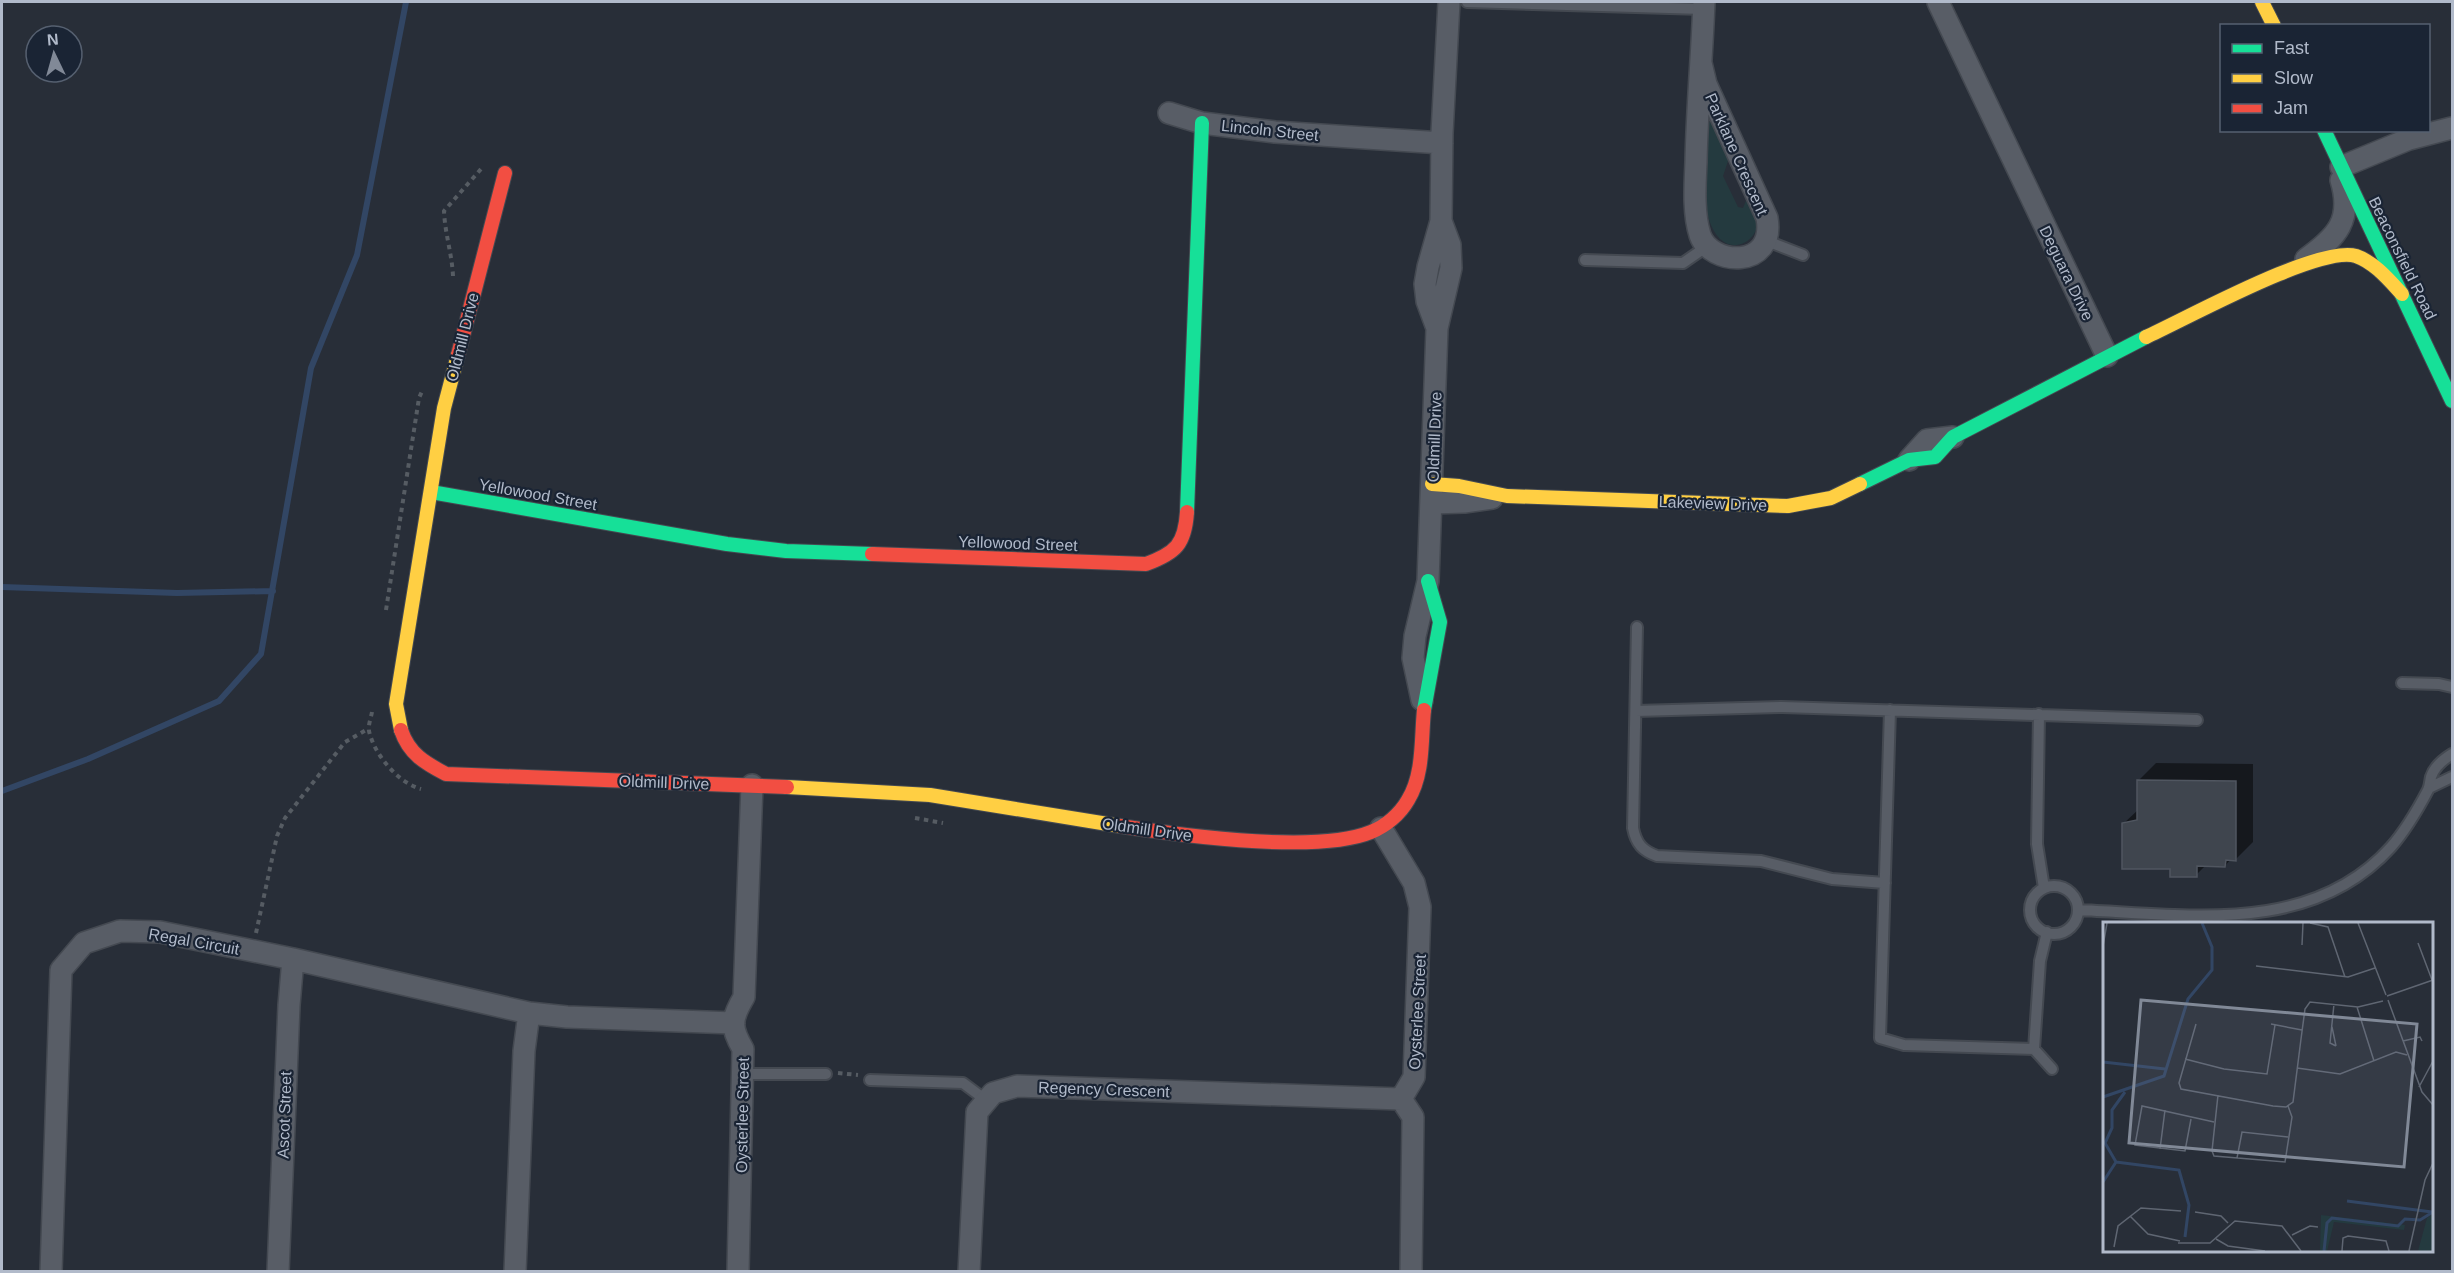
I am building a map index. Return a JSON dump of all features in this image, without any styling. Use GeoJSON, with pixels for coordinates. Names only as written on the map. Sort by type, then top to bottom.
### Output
{"type":"FeatureCollection","features":[{"type":"Feature","properties":{"kind":"street","name":"Oldmill Drive"},"geometry":{"type":"LineString","coordinates":[[505,173],[444,408],[396,704],[402,737],[418,760],[446,774],[752,785],[928,795],[1189,835],[1335,841],[1356,837],[1381,828],[1405,805],[1417,782],[1421,758],[1423,712],[1413,658],[1415,636],[1428,581],[1437,328],[1451,268],[1450,245],[1441,221],[1442,138],[1449,2]]}},
{"type":"Feature","properties":{"kind":"street","name":"Deguara Drive"},"geometry":{"type":"LineString","coordinates":[[1938,2],[2107,356]]}},
{"type":"Feature","properties":{"kind":"street"},"geometry":{"type":"LineString","coordinates":[[2262,2],[2273,24]]}},
{"type":"Feature","properties":{"kind":"street","name":"Parklane Crescent"},"geometry":{"type":"LineString","coordinates":[[1703,5],[1695,195],[1700,235],[1707,247]]}},
{"type":"Feature","properties":{"kind":"street","name":"Parklane Crescent"},"geometry":{"type":"LineString","coordinates":[[1701,63],[1706,84],[1767,218],[1769,230],[1767,241]]}},
{"type":"Feature","properties":{"kind":"street","name":"Lincoln Street"},"geometry":{"type":"LineString","coordinates":[[1169,113],[1202,123],[1275,132],[1372,137],[1425,131],[1442,138]]}},
{"type":"Feature","properties":{"kind":"street","name":"Yellowood Street"},"geometry":{"type":"LineString","coordinates":[[430,492],[727,544],[786,551],[1146,564],[1166,557],[1178,548],[1186,530],[1202,123]]}},
{"type":"Feature","properties":{"kind":"street"},"geometry":{"type":"LineString","coordinates":[[2341,167],[2409,140],[2452,129]]}},
{"type":"Feature","properties":{"kind":"street"},"geometry":{"type":"LineString","coordinates":[[2296,266],[2332,239],[2344,217],[2344,191],[2325,134]]}},
{"type":"Feature","properties":{"kind":"street","name":"Beaconsfield Road"},"geometry":{"type":"LineString","coordinates":[[2325,134],[2452,401]]}},
{"type":"Feature","properties":{"kind":"street"},"geometry":{"type":"LineString","coordinates":[[1707,247],[1718,254],[1744,256],[1759,252],[1767,241]]}},
{"type":"Feature","properties":{"kind":"street"},"geometry":{"type":"LineString","coordinates":[[2107,356],[2296,266],[2336,254],[2361,256],[2377,267],[2402,294]]}},
{"type":"Feature","properties":{"kind":"street","name":"Lakeview Drive"},"geometry":{"type":"LineString","coordinates":[[1432,494],[1464,502],[1507,496],[1788,506],[1831,498],[1909,460],[1927,440],[1953,437],[2107,356]]}},
{"type":"Feature","properties":{"kind":"street"},"geometry":{"type":"LineString","coordinates":[[734,1023],[734,1014],[744,997],[752,785]]}},
{"type":"Feature","properties":{"kind":"street","name":"Oysterlee Street"},"geometry":{"type":"LineString","coordinates":[[1381,828],[1414,883],[1420,907],[1414,1077],[1401,1099]]}},
{"type":"Feature","properties":{"kind":"street","name":"Regal Circuit"},"geometry":{"type":"LineString","coordinates":[[51,1272],[61,970],[84,943],[120,931],[160,932],[293,959],[529,1013],[567,1017],[734,1023]]}},
{"type":"Feature","properties":{"kind":"street","name":"Ascot Street"},"geometry":{"type":"LineString","coordinates":[[278,1272],[288,1017],[293,959]]}},
{"type":"Feature","properties":{"kind":"street"},"geometry":{"type":"LineString","coordinates":[[514,1272],[524,1051],[529,1013]]}},
{"type":"Feature","properties":{"kind":"street","name":"Oysterlee Street"},"geometry":{"type":"LineString","coordinates":[[734,1023],[734,1033],[743,1049],[738,1272]]}},
{"type":"Feature","properties":{"kind":"street","name":"Regency Crescent"},"geometry":{"type":"LineString","coordinates":[[987,1101],[993,1093],[1017,1086],[1401,1099]]}},
{"type":"Feature","properties":{"kind":"street"},"geometry":{"type":"LineString","coordinates":[[1401,1099],[1413,1117],[1411,1272]]}},
{"type":"Feature","properties":{"kind":"street"},"geometry":{"type":"LineString","coordinates":[[969,1272],[977,1112],[987,1101]]}},
{"type":"Feature","properties":{"kind":"lane"},"geometry":{"type":"LineString","coordinates":[[1467,2],[1703,5]]}},
{"type":"Feature","properties":{"kind":"lane"},"geometry":{"type":"LineString","coordinates":[[1767,241],[1803,255]]}},
{"type":"Feature","properties":{"kind":"lane"},"geometry":{"type":"LineString","coordinates":[[1585,260],[1683,263],[1707,247]]}},
{"type":"Feature","properties":{"kind":"lane"},"geometry":{"type":"LineString","coordinates":[[1637,627],[1633,828],[1635,838],[1645,852],[1657,856],[1761,861],[1832,879],[1885,883]]}},
{"type":"Feature","properties":{"kind":"lane"},"geometry":{"type":"LineString","coordinates":[[2402,683],[2439,684],[2452,687]]}},
{"type":"Feature","properties":{"kind":"lane"},"geometry":{"type":"LineString","coordinates":[[1635,711],[1782,707],[2197,720]]}},
{"type":"Feature","properties":{"kind":"lane"},"geometry":{"type":"LineString","coordinates":[[1890,710],[1880,1038],[1904,1045],[2034,1049]]}},
{"type":"Feature","properties":{"kind":"lane"},"geometry":{"type":"LineString","coordinates":[[2039,714],[2037,844],[2044,888]]}},
{"type":"Feature","properties":{"kind":"lane"},"geometry":{"type":"LineString","coordinates":[[2078,910],[2228,915],[2258,914],[2293,907],[2340,887],[2378,861],[2398,839],[2429,788],[2432,772],[2452,754]]}},
{"type":"Feature","properties":{"kind":"lane"},"geometry":{"type":"LineString","coordinates":[[2429,788],[2452,777]]}},
{"type":"Feature","properties":{"kind":"lane"},"geometry":{"type":"LineString","coordinates":[[2056,886],[2067,890],[2075,899],[2078,910],[2076,918],[2069,928],[2059,933],[2047,932],[2034,924],[2030,909],[2035,895],[2044,888],[2056,886]]}},
{"type":"Feature","properties":{"kind":"lane"},"geometry":{"type":"LineString","coordinates":[[2047,932],[2040,961],[2034,1049],[2052,1069]]}},
{"type":"Feature","properties":{"kind":"lane"},"geometry":{"type":"LineString","coordinates":[[743,1074],[826,1074]]}},
{"type":"Feature","properties":{"kind":"lane"},"geometry":{"type":"LineString","coordinates":[[870,1080],[963,1083],[987,1101]]}},
{"type":"Feature","properties":{"kind":"path"},"geometry":{"type":"LineString","coordinates":[[453,284],[452,263],[445,234],[444,211],[475,178],[483,166]]}},
{"type":"Feature","properties":{"kind":"path"},"geometry":{"type":"LineString","coordinates":[[385,620],[386,598],[419,398],[427,378]]}},
{"type":"Feature","properties":{"kind":"path"},"geometry":{"type":"LineString","coordinates":[[373,707],[368,729],[386,764],[416,788],[423,790]]}},
{"type":"Feature","properties":{"kind":"path"},"geometry":{"type":"LineString","coordinates":[[252,951],[277,836],[285,818],[345,742],[368,729]]}},
{"type":"Feature","properties":{"kind":"path"},"geometry":{"type":"LineString","coordinates":[[912,817],[922,821],[949,824]]}},
{"type":"Feature","properties":{"kind":"path"},"geometry":{"type":"LineString","coordinates":[[826,1074],[853,1074],[870,1080]]}},
{"type":"Feature","properties":{"kind":"green space"},"geometry":{"type":"Polygon","coordinates":[[[1712,122],[1730,155],[1723,176],[1738,207],[1743,208],[1747,198],[1756,209],[1757,226],[1754,233],[1743,243],[1728,244],[1720,239],[1708,215],[1704,200],[1706,125],[1712,122]]]}},
{"type":"Feature","properties":{"kind":"building"},"geometry":{"type":"Polygon","coordinates":[[[2137,780],[2236,781],[2236,861],[2226,860],[2225,867],[2197,866],[2197,877],[2170,877],[2170,869],[2122,869],[2122,823],[2137,820],[2137,780]]]}},
{"type":"Feature","properties":{"kind":"waterway"},"geometry":{"type":"LineString","coordinates":[[2,791],[88,759],[219,701],[261,654],[311,368],[357,255],[406,2]]}},
{"type":"Feature","properties":{"kind":"waterway"},"geometry":{"type":"LineString","coordinates":[[2,587],[177,593],[273,591]]}},
{"type":"Feature","properties":{"kind":"traffic: fast"},"geometry":{"type":"LineString","coordinates":[[1187,512],[1202,123]]}},
{"type":"Feature","properties":{"kind":"traffic: fast"},"geometry":{"type":"LineString","coordinates":[[2325,132],[2452,401]]}},
{"type":"Feature","properties":{"kind":"traffic: fast"},"geometry":{"type":"LineString","coordinates":[[1860,484],[1909,460],[1935,457],[1953,437],[2146,337]]}},
{"type":"Feature","properties":{"kind":"traffic: fast"},"geometry":{"type":"LineString","coordinates":[[431,492],[727,544],[786,551],[872,554]]}},
{"type":"Feature","properties":{"kind":"traffic: fast"},"geometry":{"type":"LineString","coordinates":[[1424,710],[1440,622],[1428,581]]}},
{"type":"Feature","properties":{"kind":"traffic: slow"},"geometry":{"type":"LineString","coordinates":[[2262,2],[2273,24]]}},
{"type":"Feature","properties":{"kind":"traffic: slow"},"geometry":{"type":"LineString","coordinates":[[2146,337],[2284,272],[2313,261],[2338,256],[2356,256],[2369,262],[2402,294]]}},
{"type":"Feature","properties":{"kind":"traffic: slow"},"geometry":{"type":"LineString","coordinates":[[401,730],[396,704],[444,408],[458,355]]}},
{"type":"Feature","properties":{"kind":"traffic: slow"},"geometry":{"type":"LineString","coordinates":[[1432,484],[1459,486],[1507,496],[1788,506],[1831,498],[1860,484]]}},
{"type":"Feature","properties":{"kind":"traffic: slow"},"geometry":{"type":"LineString","coordinates":[[787,787],[930,795],[1120,826]]}},
{"type":"Feature","properties":{"kind":"traffic: jam"},"geometry":{"type":"LineString","coordinates":[[458,355],[505,173]]}},
{"type":"Feature","properties":{"kind":"traffic: jam"},"geometry":{"type":"LineString","coordinates":[[872,554],[1146,564],[1165,556],[1177,546],[1184,532],[1187,512]]}},
{"type":"Feature","properties":{"kind":"traffic: jam"},"geometry":{"type":"LineString","coordinates":[[1120,826],[1211,838],[1283,842],[1317,842],[1371,832],[1397,815],[1413,790],[1419,768],[1424,710]]}},
{"type":"Feature","properties":{"kind":"traffic: jam"},"geometry":{"type":"LineString","coordinates":[[401,730],[413,752],[446,774],[787,787]]}}]}
